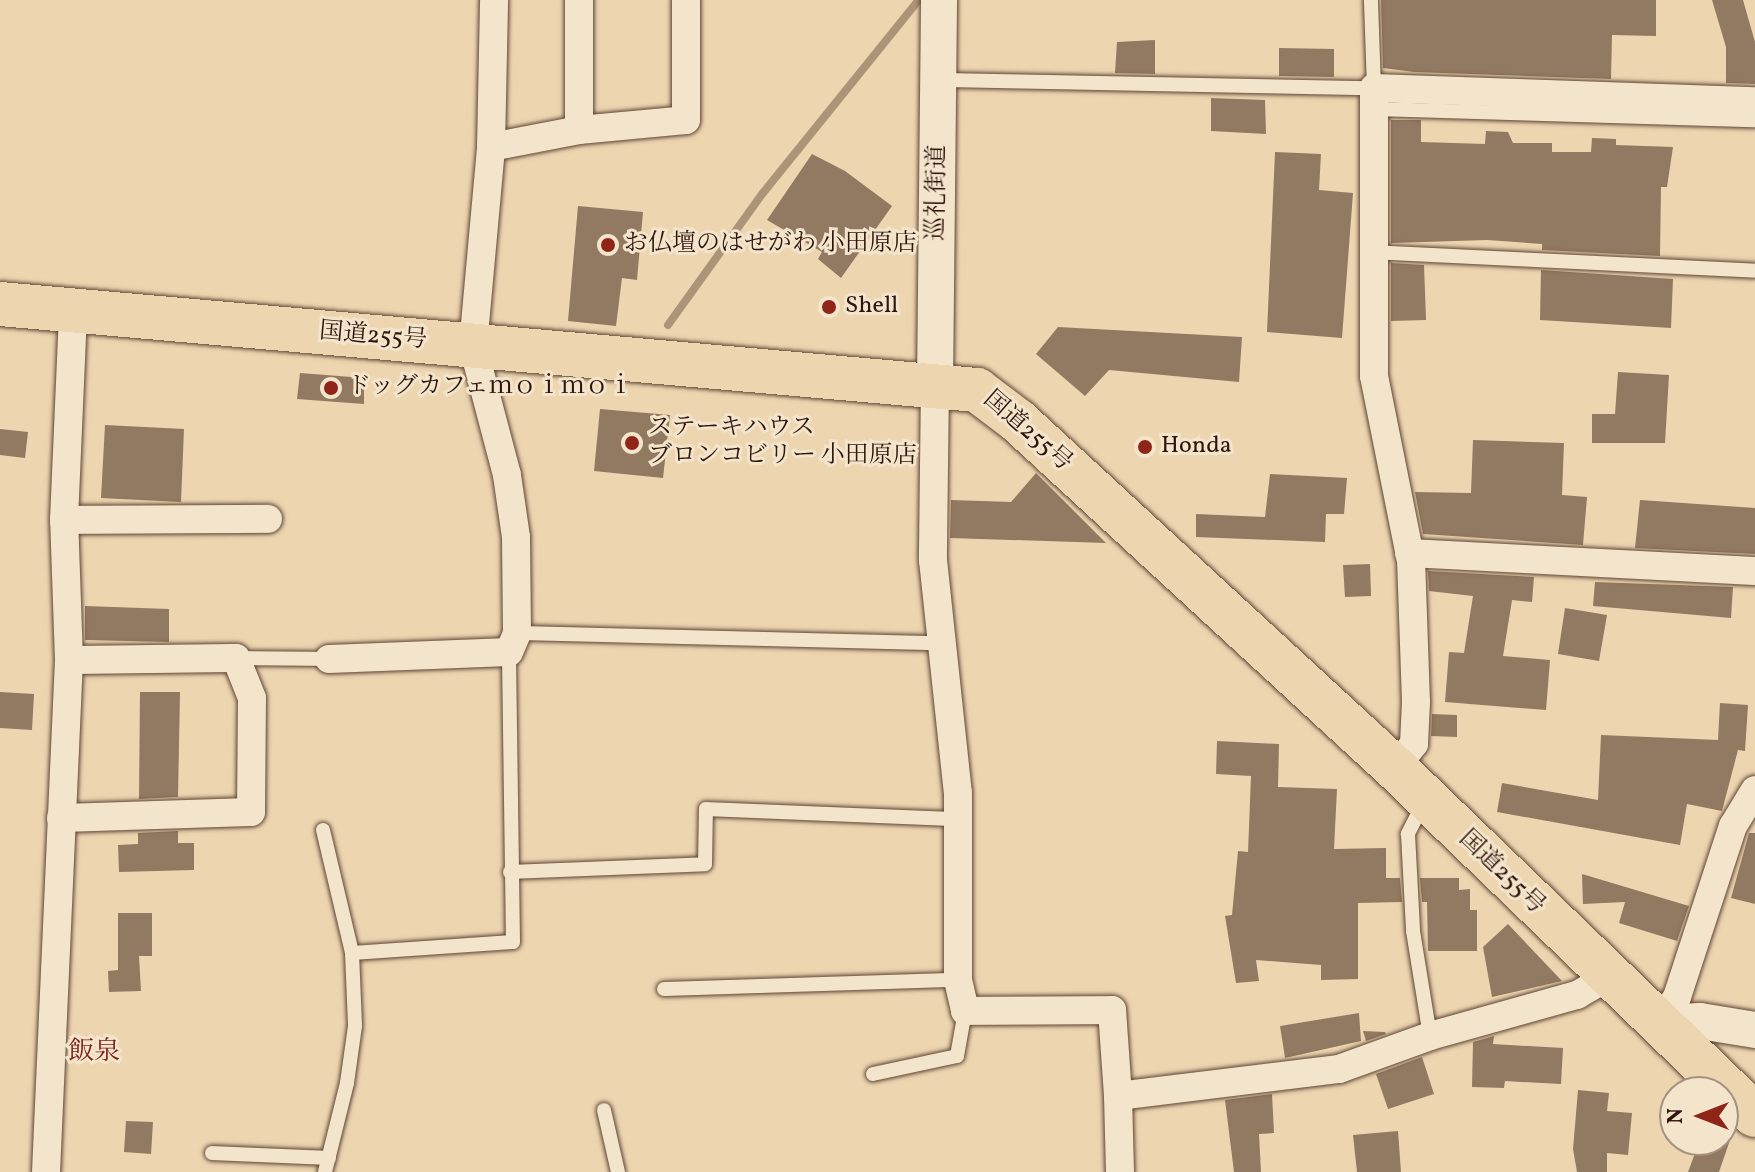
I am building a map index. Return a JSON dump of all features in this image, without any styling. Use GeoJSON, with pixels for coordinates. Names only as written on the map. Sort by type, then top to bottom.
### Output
{"type":"FeatureCollection","features":[{"type":"Feature","properties":{"kind":"highway","name":"国道255号"},"geometry":{"type":"LineString","coordinates":[[0,304],[977,390],[1018,421],[1395,768],[1608,977],[1755,1115]]}},
{"type":"Feature","properties":{"kind":"street"},"geometry":{"type":"LineString","coordinates":[[329,659],[513,643],[516,537],[507,475],[473,346],[491,147],[494,0]]}},
{"type":"Feature","properties":{"kind":"street"},"geometry":{"type":"LineString","coordinates":[[579,0],[579,130]]}},
{"type":"Feature","properties":{"kind":"street"},"geometry":{"type":"LineString","coordinates":[[491,147],[579,130],[686,120],[686,0]]}},
{"type":"Feature","properties":{"kind":"street","name":"巡礼街道"},"geometry":{"type":"LineString","coordinates":[[935,385],[939,0]]}},
{"type":"Feature","properties":{"kind":"street"},"geometry":{"type":"LineString","coordinates":[[1395,768],[1414,744],[1416,716],[1409,553],[1374,376],[1374,99],[1755,101]]}},
{"type":"Feature","properties":{"kind":"street"},"geometry":{"type":"LineString","coordinates":[[46,1172],[69,660],[64,520],[73,311]]}},
{"type":"Feature","properties":{"kind":"street"},"geometry":{"type":"LineString","coordinates":[[935,385],[933,560],[958,819],[958,980],[965,1011],[1112,1010],[1120,1172]]}},
{"type":"Feature","properties":{"kind":"street"},"geometry":{"type":"LineString","coordinates":[[64,520],[268,519]]}},
{"type":"Feature","properties":{"kind":"street"},"geometry":{"type":"LineString","coordinates":[[1409,553],[1755,571]]}},
{"type":"Feature","properties":{"kind":"street"},"geometry":{"type":"LineString","coordinates":[[61,818],[251,812],[252,698],[236,658],[69,660]]}},
{"type":"Feature","properties":{"kind":"street"},"geometry":{"type":"LineString","coordinates":[[1660,1023],[1677,997],[1733,826],[1755,790]]}},
{"type":"Feature","properties":{"kind":"street"},"geometry":{"type":"LineString","coordinates":[[1118,1096],[1339,1069],[1430,1036],[1577,995],[1608,977]]}},
{"type":"Feature","properties":{"kind":"street"},"geometry":{"type":"LineString","coordinates":[[1660,1023],[1700,1021],[1755,1030]]}},
{"type":"Feature","properties":{"kind":"lane"},"geometry":{"type":"LineString","coordinates":[[1371,0],[1374,99]]}},
{"type":"Feature","properties":{"kind":"lane"},"geometry":{"type":"LineString","coordinates":[[939,80],[1755,120]]}},
{"type":"Feature","properties":{"kind":"lane"},"geometry":{"type":"LineString","coordinates":[[1372,252],[1755,271]]}},
{"type":"Feature","properties":{"kind":"lane"},"geometry":{"type":"LineString","coordinates":[[352,953],[513,942],[510,872],[513,643],[941,643]]}},
{"type":"Feature","properties":{"kind":"lane"},"geometry":{"type":"LineString","coordinates":[[236,658],[329,659]]}},
{"type":"Feature","properties":{"kind":"lane"},"geometry":{"type":"LineString","coordinates":[[1425,800],[1408,834],[1413,931],[1430,1036]]}},
{"type":"Feature","properties":{"kind":"lane"},"geometry":{"type":"LineString","coordinates":[[510,872],[705,864],[706,809],[958,819]]}},
{"type":"Feature","properties":{"kind":"lane"},"geometry":{"type":"LineString","coordinates":[[212,1153],[327,1165],[355,1026],[352,953],[323,830]]}},
{"type":"Feature","properties":{"kind":"lane"},"geometry":{"type":"LineString","coordinates":[[664,989],[958,980]]}},
{"type":"Feature","properties":{"kind":"lane"},"geometry":{"type":"LineString","coordinates":[[873,1074],[957,1056],[965,1011]]}},
{"type":"Feature","properties":{"kind":"lane"},"geometry":{"type":"LineString","coordinates":[[604,1110],[618,1172]]}},
{"type":"Feature","properties":{"kind":"building"},"geometry":{"type":"Polygon","coordinates":[[[1381,0],[1656,0],[1656,36],[1612,35],[1611,79],[1414,72],[1383,68],[1381,0]]]}},
{"type":"Feature","properties":{"kind":"building"},"geometry":{"type":"Polygon","coordinates":[[[1712,0],[1743,0],[1755,42],[1755,84],[1726,83],[1726,47],[1712,0]]]}},
{"type":"Feature","properties":{"kind":"building"},"geometry":{"type":"Polygon","coordinates":[[[1155,40],[1155,74],[1115,73],[1117,42],[1155,40]]]}},
{"type":"Feature","properties":{"kind":"building"},"geometry":{"type":"Polygon","coordinates":[[[1279,48],[1334,49],[1334,77],[1279,76],[1279,48]]]}},
{"type":"Feature","properties":{"kind":"building"},"geometry":{"type":"Polygon","coordinates":[[[1211,98],[1265,100],[1266,134],[1211,131],[1211,98]]]}},
{"type":"Feature","properties":{"kind":"building"},"geometry":{"type":"Polygon","coordinates":[[[1391,120],[1421,120],[1421,142],[1485,144],[1486,131],[1508,132],[1513,143],[1552,143],[1552,152],[1591,152],[1592,138],[1616,139],[1616,145],[1673,147],[1667,187],[1661,187],[1660,256],[1542,250],[1542,244],[1487,240],[1391,243],[1391,120]]]}},
{"type":"Feature","properties":{"kind":"building"},"geometry":{"type":"Polygon","coordinates":[[[1275,152],[1321,154],[1319,190],[1353,193],[1342,338],[1267,332],[1275,152]]]}},
{"type":"Feature","properties":{"kind":"building"},"geometry":{"type":"Polygon","coordinates":[[[812,154],[845,171],[892,206],[841,278],[818,259],[822,252],[767,220],[812,154]]]}},
{"type":"Feature","properties":{"kind":"building","name":"お仏壇のはせがわ 小田原店"},"geometry":{"type":"Polygon","coordinates":[[[578,206],[643,212],[637,280],[622,278],[616,326],[568,321],[578,206]]]}},
{"type":"Feature","properties":{"kind":"building"},"geometry":{"type":"Polygon","coordinates":[[[1391,263],[1424,265],[1426,320],[1391,321],[1391,263]]]}},
{"type":"Feature","properties":{"kind":"building"},"geometry":{"type":"Polygon","coordinates":[[[1541,270],[1673,279],[1671,328],[1540,320],[1541,270]]]}},
{"type":"Feature","properties":{"kind":"building"},"geometry":{"type":"Polygon","coordinates":[[[1058,327],[1242,337],[1239,382],[1109,370],[1085,396],[1036,354],[1058,327]]]}},
{"type":"Feature","properties":{"kind":"building"},"geometry":{"type":"Polygon","coordinates":[[[1618,372],[1669,375],[1665,443],[1592,443],[1592,414],[1615,414],[1618,372]]]}},
{"type":"Feature","properties":{"kind":"building","name":"ドッグカフェｍｏｉｍｏｉ"},"geometry":{"type":"Polygon","coordinates":[[[300,373],[364,378],[364,404],[297,399],[300,373]]]}},
{"type":"Feature","properties":{"kind":"building","name":"ステーキハウス ブロンコビリー 小田原店"},"geometry":{"type":"Polygon","coordinates":[[[600,409],[670,415],[663,478],[594,471],[600,409]]]}},
{"type":"Feature","properties":{"kind":"building"},"geometry":{"type":"Polygon","coordinates":[[[105,425],[184,429],[181,502],[101,498],[105,425]]]}},
{"type":"Feature","properties":{"kind":"building"},"geometry":{"type":"Polygon","coordinates":[[[0,429],[28,432],[25,458],[0,455],[0,429]]]}},
{"type":"Feature","properties":{"kind":"building"},"geometry":{"type":"Polygon","coordinates":[[[1473,440],[1564,443],[1562,495],[1587,497],[1583,545],[1423,534],[1415,492],[1471,493],[1473,440]]]}},
{"type":"Feature","properties":{"kind":"building"},"geometry":{"type":"Polygon","coordinates":[[[1036,473],[1106,543],[950,538],[951,500],[1011,502],[1036,473]]]}},
{"type":"Feature","properties":{"kind":"building"},"geometry":{"type":"Polygon","coordinates":[[[1270,474],[1347,478],[1344,514],[1326,514],[1325,542],[1196,537],[1196,514],[1265,517],[1270,474]]]}},
{"type":"Feature","properties":{"kind":"building"},"geometry":{"type":"Polygon","coordinates":[[[1640,500],[1755,508],[1755,554],[1635,548],[1640,500]]]}},
{"type":"Feature","properties":{"kind":"building"},"geometry":{"type":"Polygon","coordinates":[[[1370,564],[1371,596],[1345,597],[1343,565],[1370,564]]]}},
{"type":"Feature","properties":{"kind":"building"},"geometry":{"type":"Polygon","coordinates":[[[1428,571],[1534,577],[1532,602],[1512,600],[1503,656],[1550,660],[1546,710],[1445,702],[1449,652],[1464,653],[1473,596],[1429,591],[1428,571]]]}},
{"type":"Feature","properties":{"kind":"building"},"geometry":{"type":"Polygon","coordinates":[[[1595,582],[1733,587],[1731,618],[1593,606],[1595,582]]]}},
{"type":"Feature","properties":{"kind":"building"},"geometry":{"type":"Polygon","coordinates":[[[85,606],[169,609],[169,642],[85,640],[85,606]]]}},
{"type":"Feature","properties":{"kind":"building"},"geometry":{"type":"Polygon","coordinates":[[[1565,608],[1607,615],[1599,661],[1558,654],[1565,608]]]}},
{"type":"Feature","properties":{"kind":"building"},"geometry":{"type":"Polygon","coordinates":[[[0,692],[34,694],[32,730],[0,728],[0,692]]]}},
{"type":"Feature","properties":{"kind":"building"},"geometry":{"type":"Polygon","coordinates":[[[140,692],[180,692],[178,797],[139,799],[140,692]]]}},
{"type":"Feature","properties":{"kind":"building"},"geometry":{"type":"Polygon","coordinates":[[[1720,703],[1748,705],[1745,751],[1738,750],[1722,811],[1687,804],[1680,845],[1497,812],[1502,783],[1598,800],[1601,735],[1718,740],[1720,703]]]}},
{"type":"Feature","properties":{"kind":"building"},"geometry":{"type":"Polygon","coordinates":[[[1432,714],[1457,715],[1457,737],[1431,736],[1432,714]]]}},
{"type":"Feature","properties":{"kind":"building"},"geometry":{"type":"Polygon","coordinates":[[[1217,741],[1279,744],[1278,787],[1337,789],[1334,849],[1386,848],[1386,878],[1400,878],[1402,902],[1358,903],[1358,979],[1321,980],[1321,965],[1256,960],[1259,981],[1236,983],[1225,916],[1232,915],[1238,851],[1248,852],[1251,776],[1216,774],[1217,741]]]}},
{"type":"Feature","properties":{"kind":"building"},"geometry":{"type":"Polygon","coordinates":[[[178,831],[178,843],[194,843],[194,870],[119,872],[118,845],[138,844],[138,833],[178,831]]]}},
{"type":"Feature","properties":{"kind":"building"},"geometry":{"type":"Polygon","coordinates":[[[1749,833],[1755,833],[1755,904],[1731,898],[1749,833]]]}},
{"type":"Feature","properties":{"kind":"building"},"geometry":{"type":"Polygon","coordinates":[[[1582,874],[1689,906],[1677,941],[1619,923],[1625,902],[1583,904],[1582,874]]]}},
{"type":"Feature","properties":{"kind":"building"},"geometry":{"type":"Polygon","coordinates":[[[1420,878],[1459,878],[1459,890],[1470,889],[1470,910],[1477,910],[1477,951],[1428,951],[1427,902],[1422,902],[1420,878]]]}},
{"type":"Feature","properties":{"kind":"building"},"geometry":{"type":"Polygon","coordinates":[[[118,913],[152,913],[152,956],[139,956],[141,991],[109,992],[108,971],[118,970],[118,913]]]}},
{"type":"Feature","properties":{"kind":"building"},"geometry":{"type":"Polygon","coordinates":[[[1508,924],[1562,981],[1492,997],[1483,947],[1508,924]]]}},
{"type":"Feature","properties":{"kind":"building"},"geometry":{"type":"Polygon","coordinates":[[[1359,1013],[1361,1041],[1285,1058],[1280,1026],[1359,1013]]]}},
{"type":"Feature","properties":{"kind":"building"},"geometry":{"type":"Polygon","coordinates":[[[1363,1031],[1385,1032],[1386,1034],[1366,1041],[1363,1031]]]}},
{"type":"Feature","properties":{"kind":"building"},"geometry":{"type":"Polygon","coordinates":[[[1494,1036],[1493,1044],[1563,1048],[1561,1084],[1505,1081],[1504,1088],[1472,1087],[1473,1042],[1494,1036]]]}},
{"type":"Feature","properties":{"kind":"building"},"geometry":{"type":"Polygon","coordinates":[[[1422,1057],[1434,1094],[1388,1109],[1376,1074],[1422,1057]]]}},
{"type":"Feature","properties":{"kind":"building"},"geometry":{"type":"Polygon","coordinates":[[[1578,1090],[1609,1093],[1607,1111],[1632,1113],[1628,1155],[1607,1153],[1607,1172],[1577,1172],[1573,1149],[1578,1090]]]}},
{"type":"Feature","properties":{"kind":"building"},"geometry":{"type":"Polygon","coordinates":[[[1272,1094],[1274,1133],[1259,1134],[1261,1172],[1234,1172],[1225,1100],[1272,1094]]]}},
{"type":"Feature","properties":{"kind":"building"},"geometry":{"type":"Polygon","coordinates":[[[126,1121],[153,1122],[151,1154],[124,1152],[126,1121]]]}},
{"type":"Feature","properties":{"kind":"building"},"geometry":{"type":"Polygon","coordinates":[[[1398,1131],[1401,1172],[1357,1172],[1353,1135],[1398,1131]]]}},
{"type":"Feature","properties":{"kind":"building"},"geometry":{"type":"Polygon","coordinates":[[[1694,1156],[1724,1156],[1719,1172],[1688,1172],[1694,1156]]]}},
{"type":"Feature","properties":{"kind":"waterway"},"geometry":{"type":"LineString","coordinates":[[668,325],[763,193],[919,0]]}},
{"type":"Feature","properties":{"kind":"place","name":"お仏壇のはせがわ 小田原店"},"geometry":{"type":"Point","coordinates":[608,245]}},
{"type":"Feature","properties":{"kind":"place","name":"Shell"},"geometry":{"type":"Point","coordinates":[829,307]}},
{"type":"Feature","properties":{"kind":"place","name":"ドッグカフェｍｏｉｍｏｉ"},"geometry":{"type":"Point","coordinates":[331,388]}},
{"type":"Feature","properties":{"kind":"place","name":"ステーキハウス ブロンコビリー 小田原店"},"geometry":{"type":"Point","coordinates":[632,443]}},
{"type":"Feature","properties":{"kind":"place","name":"Honda"},"geometry":{"type":"Point","coordinates":[1145,447]}},
{"type":"Feature","properties":{"kind":"district","name":"飯泉"},"geometry":{"type":"Point","coordinates":[94,1053]}}]}
